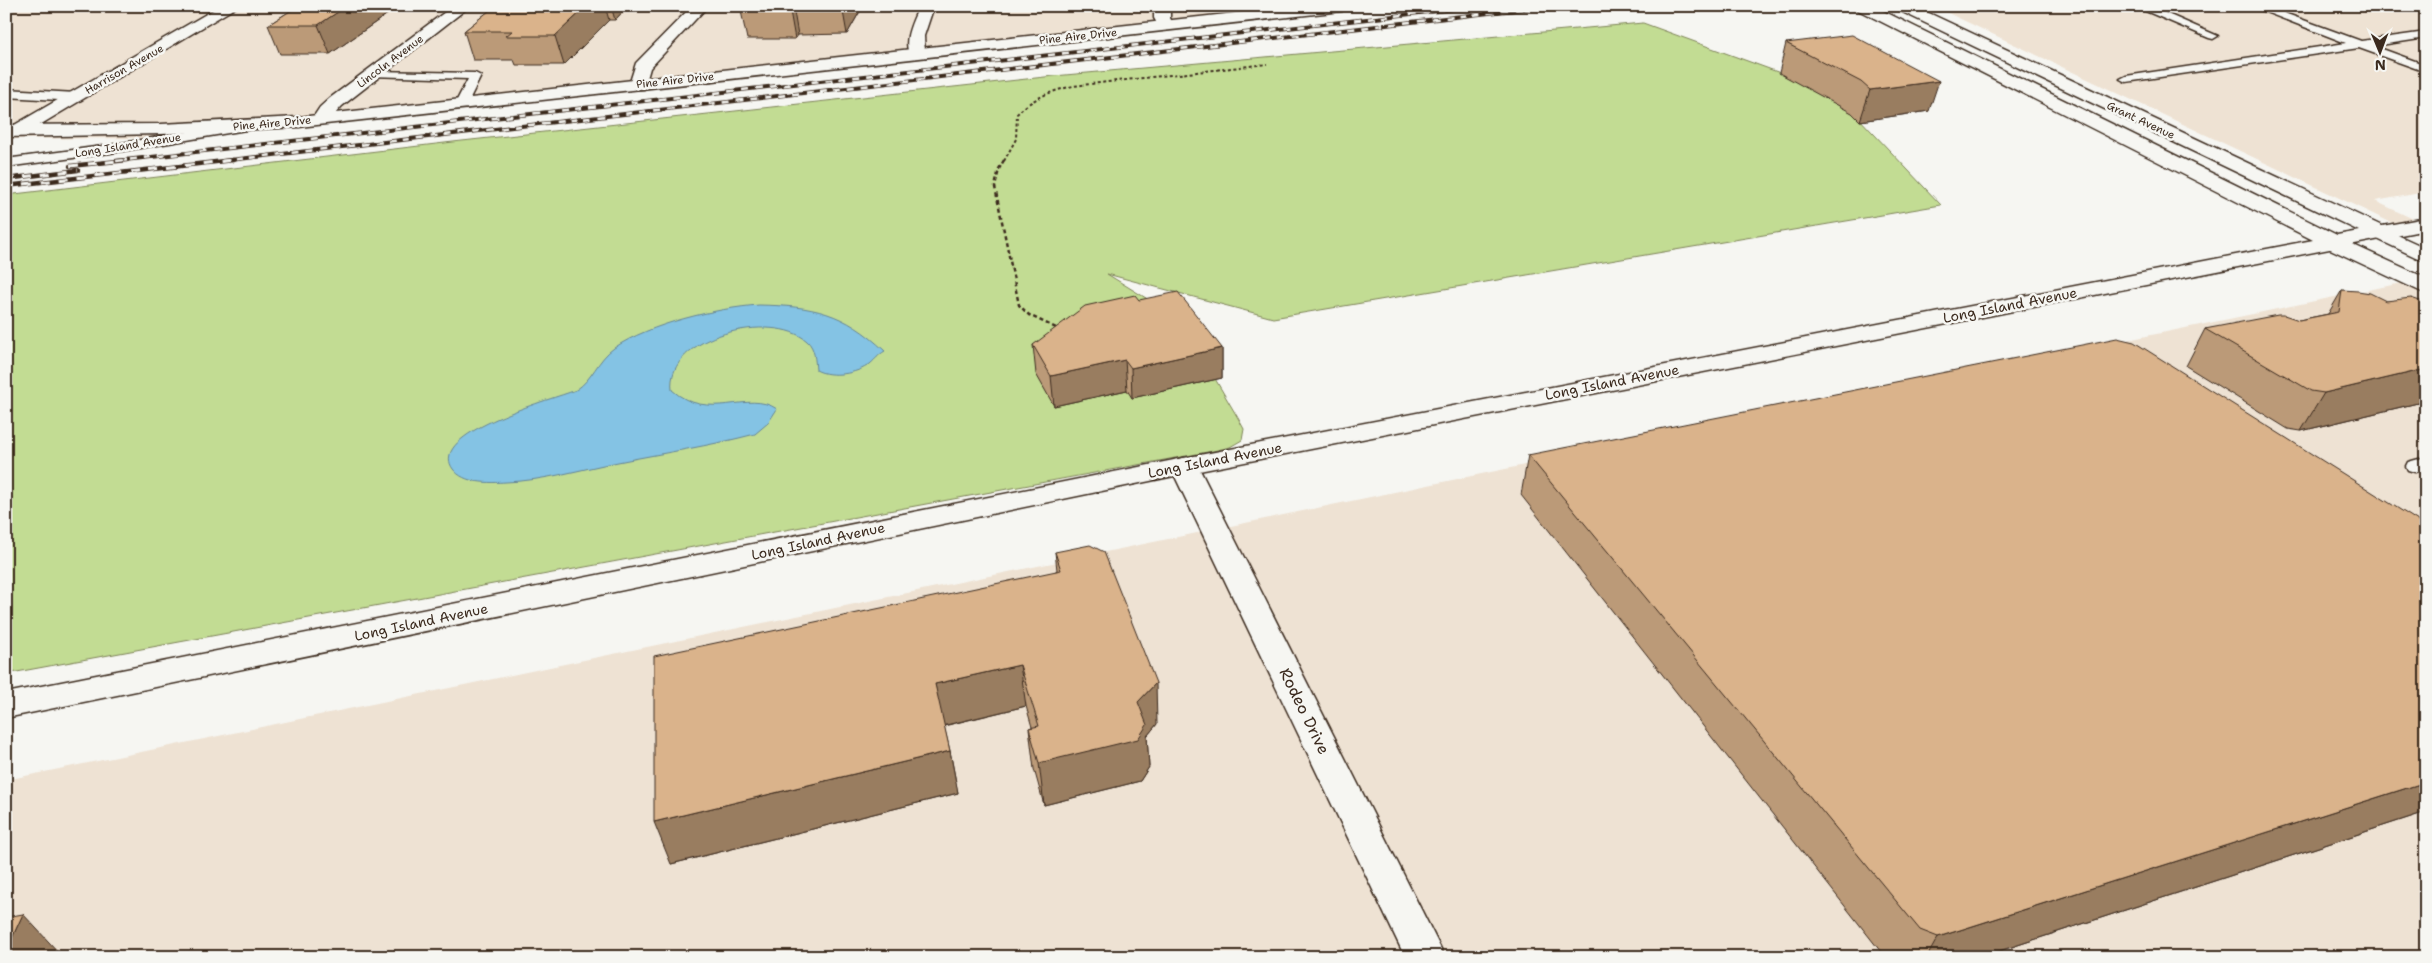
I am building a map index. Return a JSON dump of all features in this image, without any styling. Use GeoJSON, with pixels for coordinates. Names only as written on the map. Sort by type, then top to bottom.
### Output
{"type":"FeatureCollection","features":[{"type":"Feature","properties":{"kind":"street","name":"Harrison Avenue"},"geometry":{"type":"LineString","coordinates":[[12,131],[76,97],[231,6]]}},
{"type":"Feature","properties":{"kind":"street","name":"Lincoln Avenue"},"geometry":{"type":"LineString","coordinates":[[321,119],[331,106],[463,6]]}},
{"type":"Feature","properties":{"kind":"street"},"geometry":{"type":"LineString","coordinates":[[638,84],[642,67],[701,6]]}},
{"type":"Feature","properties":{"kind":"street"},"geometry":{"type":"LineString","coordinates":[[917,54],[915,48],[916,39],[927,6]]}},
{"type":"Feature","properties":{"kind":"street"},"geometry":{"type":"LineString","coordinates":[[1162,6],[1162,18],[1166,26]]}},
{"type":"Feature","properties":{"kind":"street","name":"Pine Aire Drive"},"geometry":{"type":"LineString","coordinates":[[12,131],[250,126],[1342,6]]}},
{"type":"Feature","properties":{"kind":"street","name":"Grant Avenue"},"geometry":{"type":"LineString","coordinates":[[1861,6],[2426,287]]}},
{"type":"Feature","properties":{"kind":"street","name":"Grant Avenue"},"geometry":{"type":"LineString","coordinates":[[1901,6],[2426,256]]}},
{"type":"Feature","properties":{"kind":"street","name":"Long Island Avenue"},"geometry":{"type":"LineString","coordinates":[[6,706],[1184,466],[2426,224]]}},
{"type":"Feature","properties":{"kind":"street","name":"Rodeo Drive"},"geometry":{"type":"LineString","coordinates":[[1184,466],[1425,957]]}},
{"type":"Feature","properties":{"kind":"lane"},"geometry":{"type":"LineString","coordinates":[[2139,6],[2212,36]]}},
{"type":"Feature","properties":{"kind":"lane"},"geometry":{"type":"LineString","coordinates":[[2254,6],[2426,69]]}},
{"type":"Feature","properties":{"kind":"lane"},"geometry":{"type":"LineString","coordinates":[[2126,79],[2426,35]]}},
{"type":"Feature","properties":{"kind":"lane"},"geometry":{"type":"LineString","coordinates":[[373,74],[475,76],[460,104]]}},
{"type":"Feature","properties":{"kind":"lane"},"geometry":{"type":"LineString","coordinates":[[6,93],[76,97]]}},
{"type":"Feature","properties":{"kind":"lane","name":"Long Island Avenue"},"geometry":{"type":"LineString","coordinates":[[6,163],[110,149],[250,126]]}},
{"type":"Feature","properties":{"kind":"path"},"geometry":{"type":"LineString","coordinates":[[1066,332],[1029,315],[1019,305],[1016,296],[995,187],[999,169],[1016,139],[1016,114],[1032,100],[1073,86],[1267,64]]}},
{"type":"Feature","properties":{"kind":"shaded area"},"geometry":{"type":"Polygon","coordinates":[[[6,6],[1342,6],[150,138],[6,139],[6,6]]]}},
{"type":"Feature","properties":{"kind":"shaded area"},"geometry":{"type":"Polygon","coordinates":[[[1933,6],[2426,6],[2426,192],[2375,201],[2426,225],[2426,239],[1933,6]]]}},
{"type":"Feature","properties":{"kind":"shaded area"},"geometry":{"type":"Polygon","coordinates":[[[2426,278],[2426,957],[6,957],[6,780],[2426,278]]]}},
{"type":"Feature","properties":{"kind":"green space"},"geometry":{"type":"Polygon","coordinates":[[[1643,23],[1794,78],[1856,115],[1941,205],[1273,318],[1107,274],[1180,319],[1244,429],[1242,440],[1230,447],[1213,451],[6,674],[6,195],[453,142],[1054,76],[1643,23]]]}},
{"type":"Feature","properties":{"kind":"water"},"geometry":{"type":"Polygon","coordinates":[[[759,305],[796,307],[827,314],[856,328],[885,351],[870,364],[858,370],[844,374],[829,374],[816,370],[812,347],[807,341],[791,332],[771,328],[748,329],[725,334],[703,342],[686,355],[674,371],[672,390],[686,399],[700,404],[714,405],[754,402],[766,404],[777,409],[768,423],[755,434],[704,446],[520,481],[492,482],[470,480],[464,478],[453,469],[450,455],[458,442],[475,430],[497,419],[576,390],[582,386],[608,353],[629,339],[684,319],[724,310],[759,305]]]}},
{"type":"Feature","properties":{"kind":"building"},"geometry":{"type":"Polygon","coordinates":[[[298,6],[347,6],[318,25],[268,25],[298,6]]]}},
{"type":"Feature","properties":{"kind":"building"},"geometry":{"type":"Polygon","coordinates":[[[495,6],[587,6],[555,36],[506,36],[512,31],[464,31],[495,6]]]}},
{"type":"Feature","properties":{"kind":"building"},"geometry":{"type":"Polygon","coordinates":[[[745,6],[793,6],[790,11],[741,11],[745,6]]]}},
{"type":"Feature","properties":{"kind":"building"},"geometry":{"type":"Polygon","coordinates":[[[1852,35],[1939,81],[1870,90],[1861,82],[1786,43],[1852,35]]]}},
{"type":"Feature","properties":{"kind":"building"},"geometry":{"type":"Polygon","coordinates":[[[2342,290],[2370,293],[2386,301],[2411,298],[2426,303],[2426,369],[2324,393],[2311,391],[2205,329],[2278,315],[2299,320],[2339,312],[2342,290]]]}},
{"type":"Feature","properties":{"kind":"building"},"geometry":{"type":"Polygon","coordinates":[[[1178,292],[1222,348],[1131,368],[1125,360],[1051,376],[1033,345],[1085,306],[1135,295],[1139,300],[1178,292]]]}},
{"type":"Feature","properties":{"kind":"building"},"geometry":{"type":"Polygon","coordinates":[[[2117,338],[2134,342],[2426,526],[2426,782],[1938,937],[1920,930],[1528,455],[2117,338]]]}},
{"type":"Feature","properties":{"kind":"building"},"geometry":{"type":"Polygon","coordinates":[[[1090,545],[1104,552],[1156,683],[1138,702],[1147,725],[1138,739],[1039,763],[1029,728],[1039,726],[1020,665],[935,684],[950,751],[654,822],[654,656],[1061,570],[1055,552],[1090,545]]]}},
{"type":"Feature","properties":{"kind":"building"},"geometry":{"type":"Polygon","coordinates":[[[23,914],[6,951],[6,917],[23,914]]]}},
{"type":"Feature","properties":{"kind":"railway"},"geometry":{"type":"LineString","coordinates":[[116,161],[1481,6]]}},
{"type":"Feature","properties":{"kind":"railway"},"geometry":{"type":"LineString","coordinates":[[222,161],[1548,6]]}},
{"type":"Feature","properties":{"kind":"railway"},"geometry":{"type":"LineString","coordinates":[[70,166],[127,160]]}},
{"type":"Feature","properties":{"kind":"railway"},"geometry":{"type":"LineString","coordinates":[[6,186],[233,160]]}},
{"type":"Feature","properties":{"kind":"railway"},"geometry":{"type":"LineString","coordinates":[[6,179],[78,170]]}}]}
